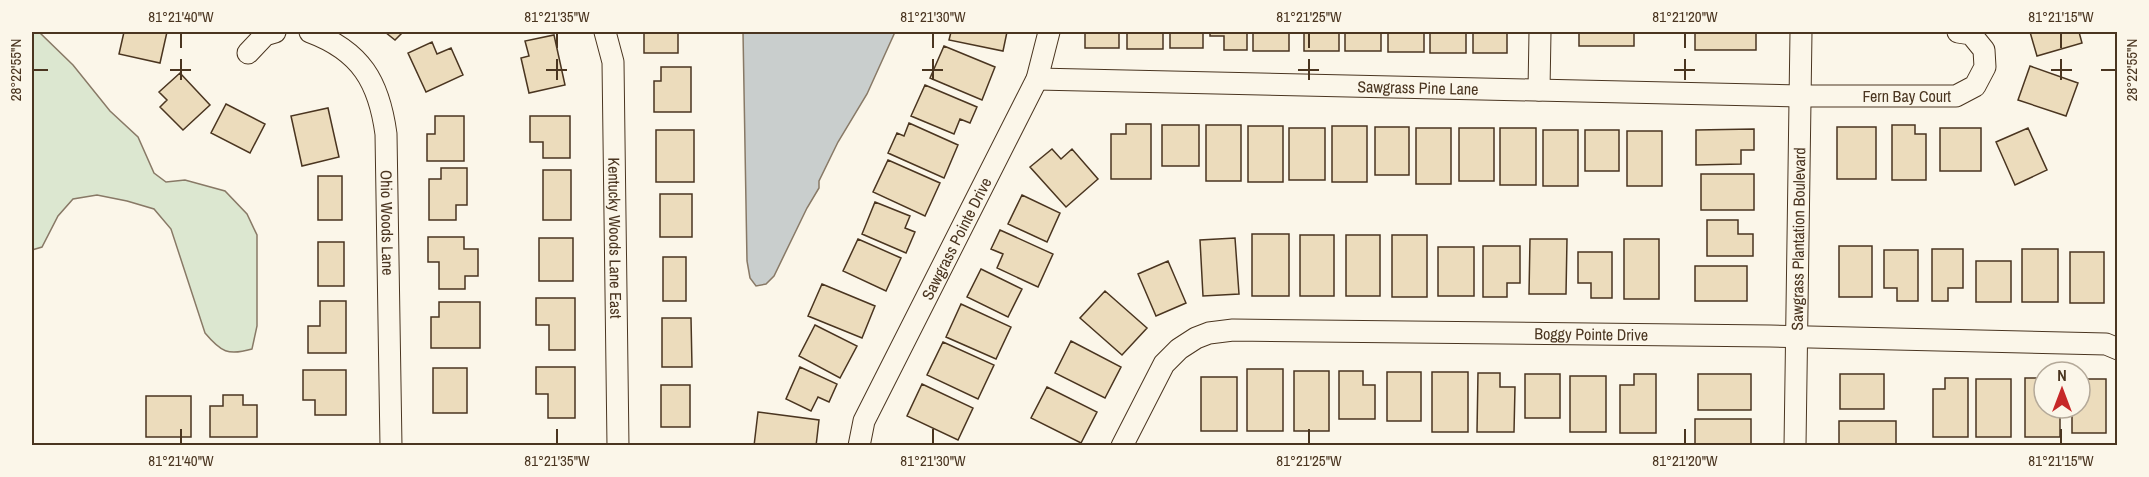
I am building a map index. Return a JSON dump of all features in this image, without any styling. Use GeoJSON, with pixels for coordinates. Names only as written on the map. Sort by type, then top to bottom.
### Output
{"type":"FeatureCollection","features":[{"type":"Feature","properties":{"kind":"street"},"geometry":{"type":"LineString","coordinates":[[248,53],[265,35],[275,32]]}},
{"type":"Feature","properties":{"kind":"street","name":"Ohio Woods Lane"},"geometry":{"type":"LineString","coordinates":[[310,32],[325,37],[348,52],[362,67],[375,87],[383,108],[386,134],[392,446]]}},
{"type":"Feature","properties":{"kind":"street","name":"Kentucky Woods Lane East"},"geometry":{"type":"LineString","coordinates":[[605,32],[613,62],[618,446]]}},
{"type":"Feature","properties":{"kind":"street","name":"Sawgrass Pointe Drive"},"geometry":{"type":"LineString","coordinates":[[859,446],[864,421],[1037,79],[1049,32]]}},
{"type":"Feature","properties":{"kind":"street"},"geometry":{"type":"LineString","coordinates":[[1539,90],[1540,32]]}},
{"type":"Feature","properties":{"kind":"street","name":"Sawgrass Plantation Boulevard"},"geometry":{"type":"LineString","coordinates":[[1795,446],[1801,32]]}},
{"type":"Feature","properties":{"kind":"street","name":"Fern Bay Court"},"geometry":{"type":"LineString","coordinates":[[1800,96],[1956,96],[1975,86],[1985,67],[1984,50],[1971,34],[1958,32]]}},
{"type":"Feature","properties":{"kind":"street","name":"Sawgrass Pine Lane"},"geometry":{"type":"LineString","coordinates":[[1037,79],[1800,96]]}},
{"type":"Feature","properties":{"kind":"street","name":"Boggy Pointe Drive"},"geometry":{"type":"LineString","coordinates":[[1122,446],[1164,364],[1179,349],[1196,338],[1209,333],[1233,330],[1797,337],[2106,344],[2118,349]]}},
{"type":"Feature","properties":{"kind":"green space"},"geometry":{"type":"Polygon","coordinates":[[[32,32],[40,33],[73,65],[110,111],[138,137],[154,173],[166,182],[185,180],[225,191],[247,214],[257,235],[257,326],[252,349],[237,352],[226,351],[205,333],[171,229],[154,209],[97,195],[73,199],[58,216],[42,247],[32,250],[32,32]]]}},
{"type":"Feature","properties":{"kind":"shaded area"},"geometry":{"type":"Polygon","coordinates":[[[743,32],[895,32],[867,94],[838,142],[819,181],[819,188],[774,276],[766,284],[756,286],[750,278],[747,261],[743,32]]]}},
{"type":"Feature","properties":{"kind":"building"},"geometry":{"type":"Polygon","coordinates":[[[124,32],[167,32],[160,63],[119,54],[124,32]]]}},
{"type":"Feature","properties":{"kind":"building"},"geometry":{"type":"Polygon","coordinates":[[[385,32],[403,32],[395,40],[385,32]]]}},
{"type":"Feature","properties":{"kind":"building"},"geometry":{"type":"Polygon","coordinates":[[[644,32],[678,32],[678,53],[644,53],[644,32]]]}},
{"type":"Feature","properties":{"kind":"building"},"geometry":{"type":"Polygon","coordinates":[[[951,32],[1007,32],[1003,51],[949,40],[951,32]]]}},
{"type":"Feature","properties":{"kind":"building"},"geometry":{"type":"Polygon","coordinates":[[[1085,32],[1119,32],[1119,48],[1085,48],[1085,32]]]}},
{"type":"Feature","properties":{"kind":"building"},"geometry":{"type":"Polygon","coordinates":[[[1127,32],[1163,32],[1163,49],[1127,49],[1127,32]]]}},
{"type":"Feature","properties":{"kind":"building"},"geometry":{"type":"Polygon","coordinates":[[[1170,32],[1203,32],[1203,48],[1170,48],[1170,32]]]}},
{"type":"Feature","properties":{"kind":"building"},"geometry":{"type":"Polygon","coordinates":[[[1210,32],[1247,32],[1247,50],[1224,50],[1224,36],[1210,36],[1210,32]]]}},
{"type":"Feature","properties":{"kind":"building"},"geometry":{"type":"Polygon","coordinates":[[[1253,32],[1289,32],[1289,51],[1253,51],[1253,32]]]}},
{"type":"Feature","properties":{"kind":"building"},"geometry":{"type":"Polygon","coordinates":[[[1304,32],[1339,32],[1339,51],[1304,51],[1304,32]]]}},
{"type":"Feature","properties":{"kind":"building"},"geometry":{"type":"Polygon","coordinates":[[[1345,32],[1381,32],[1381,51],[1345,51],[1345,32]]]}},
{"type":"Feature","properties":{"kind":"building"},"geometry":{"type":"Polygon","coordinates":[[[1388,32],[1424,32],[1424,52],[1388,52],[1388,32]]]}},
{"type":"Feature","properties":{"kind":"building"},"geometry":{"type":"Polygon","coordinates":[[[1430,32],[1466,32],[1466,53],[1430,53],[1430,32]]]}},
{"type":"Feature","properties":{"kind":"building"},"geometry":{"type":"Polygon","coordinates":[[[1473,32],[1507,32],[1507,53],[1473,53],[1473,32]]]}},
{"type":"Feature","properties":{"kind":"building"},"geometry":{"type":"Polygon","coordinates":[[[1579,32],[1634,32],[1634,46],[1579,46],[1579,32]]]}},
{"type":"Feature","properties":{"kind":"building"},"geometry":{"type":"Polygon","coordinates":[[[1695,32],[1756,32],[1756,50],[1695,50],[1695,32]]]}},
{"type":"Feature","properties":{"kind":"building"},"geometry":{"type":"Polygon","coordinates":[[[2030,32],[2079,32],[2082,43],[2037,56],[2030,32]]]}},
{"type":"Feature","properties":{"kind":"building"},"geometry":{"type":"Polygon","coordinates":[[[554,35],[565,85],[529,93],[521,58],[529,56],[525,41],[554,35]]]}},
{"type":"Feature","properties":{"kind":"building"},"geometry":{"type":"Polygon","coordinates":[[[432,42],[437,54],[451,48],[463,75],[426,92],[408,53],[432,42]]]}},
{"type":"Feature","properties":{"kind":"building"},"geometry":{"type":"Polygon","coordinates":[[[944,46],[995,67],[982,100],[930,78],[944,46]]]}},
{"type":"Feature","properties":{"kind":"building"},"geometry":{"type":"Polygon","coordinates":[[[2030,66],[2078,83],[2066,116],[2018,100],[2030,66]]]}},
{"type":"Feature","properties":{"kind":"building"},"geometry":{"type":"Polygon","coordinates":[[[661,67],[691,67],[691,112],[654,112],[654,81],[661,81],[661,67]]]}},
{"type":"Feature","properties":{"kind":"building"},"geometry":{"type":"Polygon","coordinates":[[[180,73],[210,105],[183,130],[160,107],[167,100],[159,92],[180,73]]]}},
{"type":"Feature","properties":{"kind":"building"},"geometry":{"type":"Polygon","coordinates":[[[925,85],[977,107],[970,123],[960,119],[954,134],[911,116],[925,85]]]}},
{"type":"Feature","properties":{"kind":"building"},"geometry":{"type":"Polygon","coordinates":[[[226,104],[265,124],[250,153],[211,133],[226,104]]]}},
{"type":"Feature","properties":{"kind":"building"},"geometry":{"type":"Polygon","coordinates":[[[328,108],[339,157],[302,166],[291,116],[328,108]]]}},
{"type":"Feature","properties":{"kind":"building"},"geometry":{"type":"Polygon","coordinates":[[[435,116],[464,116],[464,161],[427,161],[427,134],[435,134],[435,116]]]}},
{"type":"Feature","properties":{"kind":"building"},"geometry":{"type":"Polygon","coordinates":[[[530,116],[570,116],[570,158],[543,158],[543,142],[530,142],[530,116]]]}},
{"type":"Feature","properties":{"kind":"building"},"geometry":{"type":"Polygon","coordinates":[[[909,123],[958,145],[944,178],[888,153],[897,133],[904,136],[909,123]]]}},
{"type":"Feature","properties":{"kind":"building"},"geometry":{"type":"Polygon","coordinates":[[[1126,124],[1151,124],[1151,179],[1111,179],[1111,134],[1126,134],[1126,124]]]}},
{"type":"Feature","properties":{"kind":"building"},"geometry":{"type":"Polygon","coordinates":[[[1162,125],[1199,125],[1199,166],[1162,166],[1162,125]]]}},
{"type":"Feature","properties":{"kind":"building"},"geometry":{"type":"Polygon","coordinates":[[[1206,125],[1241,125],[1241,181],[1206,181],[1206,125]]]}},
{"type":"Feature","properties":{"kind":"building"},"geometry":{"type":"Polygon","coordinates":[[[1892,125],[1915,125],[1915,134],[1926,134],[1926,180],[1892,180],[1892,125]]]}},
{"type":"Feature","properties":{"kind":"building"},"geometry":{"type":"Polygon","coordinates":[[[1248,126],[1283,126],[1283,182],[1248,182],[1248,126]]]}},
{"type":"Feature","properties":{"kind":"building"},"geometry":{"type":"Polygon","coordinates":[[[1332,126],[1367,126],[1367,182],[1332,182],[1332,126]]]}},
{"type":"Feature","properties":{"kind":"building"},"geometry":{"type":"Polygon","coordinates":[[[1375,127],[1409,127],[1409,175],[1375,175],[1375,127]]]}},
{"type":"Feature","properties":{"kind":"building"},"geometry":{"type":"Polygon","coordinates":[[[1837,127],[1876,127],[1876,179],[1837,179],[1837,127]]]}},
{"type":"Feature","properties":{"kind":"building"},"geometry":{"type":"Polygon","coordinates":[[[1289,128],[1325,128],[1325,180],[1289,180],[1289,128]]]}},
{"type":"Feature","properties":{"kind":"building"},"geometry":{"type":"Polygon","coordinates":[[[1416,128],[1451,128],[1451,184],[1416,184],[1416,128]]]}},
{"type":"Feature","properties":{"kind":"building"},"geometry":{"type":"Polygon","coordinates":[[[1459,128],[1494,128],[1494,181],[1459,181],[1459,128]]]}},
{"type":"Feature","properties":{"kind":"building"},"geometry":{"type":"Polygon","coordinates":[[[1500,128],[1536,128],[1536,185],[1500,185],[1500,128]]]}},
{"type":"Feature","properties":{"kind":"building"},"geometry":{"type":"Polygon","coordinates":[[[1940,128],[1981,128],[1981,171],[1940,171],[1940,128]]]}},
{"type":"Feature","properties":{"kind":"building"},"geometry":{"type":"Polygon","coordinates":[[[2028,128],[2047,170],[2015,185],[1996,142],[2028,128]]]}},
{"type":"Feature","properties":{"kind":"building"},"geometry":{"type":"Polygon","coordinates":[[[1754,129],[1754,150],[1741,150],[1741,164],[1696,165],[1696,130],[1754,129]]]}},
{"type":"Feature","properties":{"kind":"building"},"geometry":{"type":"Polygon","coordinates":[[[656,130],[694,130],[694,182],[656,182],[656,130]]]}},
{"type":"Feature","properties":{"kind":"building"},"geometry":{"type":"Polygon","coordinates":[[[1543,130],[1578,130],[1578,186],[1543,186],[1543,130]]]}},
{"type":"Feature","properties":{"kind":"building"},"geometry":{"type":"Polygon","coordinates":[[[1585,130],[1619,130],[1619,171],[1585,171],[1585,130]]]}},
{"type":"Feature","properties":{"kind":"building"},"geometry":{"type":"Polygon","coordinates":[[[1627,131],[1662,131],[1662,186],[1627,186],[1627,131]]]}},
{"type":"Feature","properties":{"kind":"building"},"geometry":{"type":"Polygon","coordinates":[[[1052,149],[1061,159],[1072,149],[1098,179],[1066,207],[1030,167],[1052,149]]]}},
{"type":"Feature","properties":{"kind":"building"},"geometry":{"type":"Polygon","coordinates":[[[888,160],[940,183],[925,216],[873,192],[888,160]]]}},
{"type":"Feature","properties":{"kind":"building"},"geometry":{"type":"Polygon","coordinates":[[[441,168],[467,168],[467,205],[456,205],[456,220],[429,220],[429,179],[441,179],[441,168]]]}},
{"type":"Feature","properties":{"kind":"building"},"geometry":{"type":"Polygon","coordinates":[[[543,170],[571,170],[571,220],[543,220],[543,170]]]}},
{"type":"Feature","properties":{"kind":"building"},"geometry":{"type":"Polygon","coordinates":[[[1701,174],[1754,174],[1754,210],[1701,210],[1701,174]]]}},
{"type":"Feature","properties":{"kind":"building"},"geometry":{"type":"Polygon","coordinates":[[[318,176],[342,176],[342,220],[318,220],[318,176]]]}},
{"type":"Feature","properties":{"kind":"building"},"geometry":{"type":"Polygon","coordinates":[[[660,194],[692,194],[692,237],[660,237],[660,194]]]}},
{"type":"Feature","properties":{"kind":"building"},"geometry":{"type":"Polygon","coordinates":[[[1022,195],[1060,213],[1047,242],[1008,224],[1022,195]]]}},
{"type":"Feature","properties":{"kind":"building"},"geometry":{"type":"Polygon","coordinates":[[[875,202],[910,216],[905,228],[915,232],[906,253],[862,234],[875,202]]]}},
{"type":"Feature","properties":{"kind":"building"},"geometry":{"type":"Polygon","coordinates":[[[1707,220],[1738,220],[1738,234],[1753,234],[1753,256],[1707,256],[1707,220]]]}},
{"type":"Feature","properties":{"kind":"building"},"geometry":{"type":"Polygon","coordinates":[[[1000,230],[1053,254],[1038,287],[997,268],[1003,254],[991,249],[1000,230]]]}},
{"type":"Feature","properties":{"kind":"building"},"geometry":{"type":"Polygon","coordinates":[[[1252,234],[1289,234],[1289,296],[1252,296],[1252,234]]]}},
{"type":"Feature","properties":{"kind":"building"},"geometry":{"type":"Polygon","coordinates":[[[1300,235],[1334,235],[1334,296],[1300,296],[1300,235]]]}},
{"type":"Feature","properties":{"kind":"building"},"geometry":{"type":"Polygon","coordinates":[[[1346,235],[1380,235],[1380,296],[1346,296],[1346,235]]]}},
{"type":"Feature","properties":{"kind":"building"},"geometry":{"type":"Polygon","coordinates":[[[1392,235],[1427,235],[1427,297],[1392,297],[1392,235]]]}},
{"type":"Feature","properties":{"kind":"building"},"geometry":{"type":"Polygon","coordinates":[[[428,237],[464,237],[464,249],[478,249],[478,276],[465,276],[465,289],[439,289],[439,262],[428,262],[428,237]]]}},
{"type":"Feature","properties":{"kind":"building"},"geometry":{"type":"Polygon","coordinates":[[[539,238],[573,238],[573,281],[539,281],[539,238]]]}},
{"type":"Feature","properties":{"kind":"building"},"geometry":{"type":"Polygon","coordinates":[[[1235,238],[1239,294],[1203,296],[1200,240],[1235,238]]]}},
{"type":"Feature","properties":{"kind":"building"},"geometry":{"type":"Polygon","coordinates":[[[858,239],[901,258],[886,291],[843,271],[858,239]]]}},
{"type":"Feature","properties":{"kind":"building"},"geometry":{"type":"Polygon","coordinates":[[[1530,239],[1567,239],[1566,294],[1529,294],[1530,239]]]}},
{"type":"Feature","properties":{"kind":"building"},"geometry":{"type":"Polygon","coordinates":[[[1624,239],[1659,239],[1659,299],[1624,299],[1624,239]]]}},
{"type":"Feature","properties":{"kind":"building"},"geometry":{"type":"Polygon","coordinates":[[[318,242],[344,242],[344,286],[318,286],[318,242]]]}},
{"type":"Feature","properties":{"kind":"building"},"geometry":{"type":"Polygon","coordinates":[[[1483,246],[1520,246],[1520,283],[1507,283],[1507,297],[1483,297],[1483,246]]]}},
{"type":"Feature","properties":{"kind":"building"},"geometry":{"type":"Polygon","coordinates":[[[1839,246],[1872,246],[1872,297],[1839,297],[1839,246]]]}},
{"type":"Feature","properties":{"kind":"building"},"geometry":{"type":"Polygon","coordinates":[[[1438,247],[1474,247],[1474,296],[1438,296],[1438,247]]]}},
{"type":"Feature","properties":{"kind":"building"},"geometry":{"type":"Polygon","coordinates":[[[1932,249],[1963,249],[1963,288],[1948,288],[1948,301],[1932,301],[1932,249]]]}},
{"type":"Feature","properties":{"kind":"building"},"geometry":{"type":"Polygon","coordinates":[[[2022,249],[2058,249],[2058,302],[2022,302],[2022,249]]]}},
{"type":"Feature","properties":{"kind":"building"},"geometry":{"type":"Polygon","coordinates":[[[1884,250],[1918,250],[1918,301],[1897,301],[1897,288],[1884,288],[1884,250]]]}},
{"type":"Feature","properties":{"kind":"building"},"geometry":{"type":"Polygon","coordinates":[[[1578,252],[1612,252],[1612,298],[1591,298],[1591,283],[1578,283],[1578,252]]]}},
{"type":"Feature","properties":{"kind":"building"},"geometry":{"type":"Polygon","coordinates":[[[2070,252],[2104,252],[2104,303],[2070,303],[2070,252]]]}},
{"type":"Feature","properties":{"kind":"building"},"geometry":{"type":"Polygon","coordinates":[[[663,257],[686,257],[686,301],[663,301],[663,257]]]}},
{"type":"Feature","properties":{"kind":"building"},"geometry":{"type":"Polygon","coordinates":[[[1168,261],[1186,303],[1156,316],[1138,274],[1168,261]]]}},
{"type":"Feature","properties":{"kind":"building"},"geometry":{"type":"Polygon","coordinates":[[[1976,261],[2011,261],[2011,302],[1976,302],[1976,261]]]}},
{"type":"Feature","properties":{"kind":"building"},"geometry":{"type":"Polygon","coordinates":[[[1695,266],[1747,266],[1747,301],[1695,301],[1695,266]]]}},
{"type":"Feature","properties":{"kind":"building"},"geometry":{"type":"Polygon","coordinates":[[[981,269],[1022,289],[1008,317],[967,297],[981,269]]]}},
{"type":"Feature","properties":{"kind":"building"},"geometry":{"type":"Polygon","coordinates":[[[822,284],[875,306],[862,338],[808,316],[822,284]]]}},
{"type":"Feature","properties":{"kind":"building"},"geometry":{"type":"Polygon","coordinates":[[[1105,291],[1147,328],[1122,355],[1080,318],[1105,291]]]}},
{"type":"Feature","properties":{"kind":"building"},"geometry":{"type":"Polygon","coordinates":[[[536,298],[575,298],[575,350],[549,350],[549,325],[536,325],[536,298]]]}},
{"type":"Feature","properties":{"kind":"building"},"geometry":{"type":"Polygon","coordinates":[[[320,301],[346,301],[346,353],[308,353],[308,326],[320,326],[320,301]]]}},
{"type":"Feature","properties":{"kind":"building"},"geometry":{"type":"Polygon","coordinates":[[[439,302],[480,302],[480,348],[431,348],[431,317],[439,317],[439,302]]]}},
{"type":"Feature","properties":{"kind":"building"},"geometry":{"type":"Polygon","coordinates":[[[961,304],[1011,327],[996,359],[946,337],[961,304]]]}},
{"type":"Feature","properties":{"kind":"building"},"geometry":{"type":"Polygon","coordinates":[[[662,318],[691,318],[692,367],[662,367],[662,318]]]}},
{"type":"Feature","properties":{"kind":"building"},"geometry":{"type":"Polygon","coordinates":[[[815,325],[857,346],[840,378],[799,356],[815,325]]]}},
{"type":"Feature","properties":{"kind":"building"},"geometry":{"type":"Polygon","coordinates":[[[1071,341],[1121,367],[1105,398],[1055,373],[1071,341]]]}},
{"type":"Feature","properties":{"kind":"building"},"geometry":{"type":"Polygon","coordinates":[[[943,342],[994,365],[978,399],[927,375],[943,342]]]}},
{"type":"Feature","properties":{"kind":"building"},"geometry":{"type":"Polygon","coordinates":[[[536,367],[575,367],[575,418],[548,418],[548,394],[536,394],[536,367]]]}},
{"type":"Feature","properties":{"kind":"building"},"geometry":{"type":"Polygon","coordinates":[[[800,367],[837,384],[829,402],[818,397],[811,411],[786,399],[800,367]]]}},
{"type":"Feature","properties":{"kind":"building"},"geometry":{"type":"Polygon","coordinates":[[[433,368],[467,368],[467,413],[433,413],[433,368]]]}},
{"type":"Feature","properties":{"kind":"building"},"geometry":{"type":"Polygon","coordinates":[[[1247,369],[1283,369],[1283,431],[1247,431],[1247,369]]]}},
{"type":"Feature","properties":{"kind":"building"},"geometry":{"type":"Polygon","coordinates":[[[303,370],[346,370],[346,415],[315,415],[315,400],[303,400],[303,370]]]}},
{"type":"Feature","properties":{"kind":"building"},"geometry":{"type":"Polygon","coordinates":[[[1294,371],[1329,371],[1329,431],[1294,431],[1294,371]]]}},
{"type":"Feature","properties":{"kind":"building"},"geometry":{"type":"Polygon","coordinates":[[[1339,371],[1363,371],[1363,385],[1375,385],[1375,419],[1339,419],[1339,371]]]}},
{"type":"Feature","properties":{"kind":"building"},"geometry":{"type":"Polygon","coordinates":[[[1387,372],[1421,372],[1421,421],[1387,421],[1387,372]]]}},
{"type":"Feature","properties":{"kind":"building"},"geometry":{"type":"Polygon","coordinates":[[[1432,372],[1468,372],[1468,432],[1432,432],[1432,372]]]}},
{"type":"Feature","properties":{"kind":"building"},"geometry":{"type":"Polygon","coordinates":[[[1478,373],[1500,373],[1500,387],[1515,387],[1514,432],[1477,432],[1478,373]]]}},
{"type":"Feature","properties":{"kind":"building"},"geometry":{"type":"Polygon","coordinates":[[[1525,374],[1560,374],[1560,418],[1525,418],[1525,374]]]}},
{"type":"Feature","properties":{"kind":"building"},"geometry":{"type":"Polygon","coordinates":[[[1634,374],[1656,374],[1656,433],[1620,433],[1620,385],[1634,385],[1634,374]]]}},
{"type":"Feature","properties":{"kind":"building"},"geometry":{"type":"Polygon","coordinates":[[[1698,374],[1751,374],[1751,410],[1698,410],[1698,374]]]}},
{"type":"Feature","properties":{"kind":"building"},"geometry":{"type":"Polygon","coordinates":[[[1840,374],[1884,374],[1884,409],[1840,409],[1840,374]]]}},
{"type":"Feature","properties":{"kind":"building"},"geometry":{"type":"Polygon","coordinates":[[[1570,376],[1606,376],[1606,432],[1570,432],[1570,376]]]}},
{"type":"Feature","properties":{"kind":"building"},"geometry":{"type":"Polygon","coordinates":[[[1201,377],[1237,377],[1237,431],[1201,431],[1201,377]]]}},
{"type":"Feature","properties":{"kind":"building"},"geometry":{"type":"Polygon","coordinates":[[[1945,378],[1968,378],[1968,437],[1933,437],[1933,389],[1945,389],[1945,378]]]}},
{"type":"Feature","properties":{"kind":"building"},"geometry":{"type":"Polygon","coordinates":[[[2025,378],[2032,378],[2032,420],[2060,420],[2060,437],[2025,437],[2025,378]]]}},
{"type":"Feature","properties":{"kind":"building"},"geometry":{"type":"Polygon","coordinates":[[[1976,379],[2011,379],[2011,437],[1976,437],[1976,379]]]}},
{"type":"Feature","properties":{"kind":"building"},"geometry":{"type":"Polygon","coordinates":[[[2092,379],[2106,379],[2106,433],[2072,433],[2072,420],[2092,420],[2092,379]]]}},
{"type":"Feature","properties":{"kind":"building"},"geometry":{"type":"Polygon","coordinates":[[[922,384],[973,408],[958,440],[907,416],[922,384]]]}},
{"type":"Feature","properties":{"kind":"building"},"geometry":{"type":"Polygon","coordinates":[[[661,385],[690,385],[690,427],[661,427],[661,385]]]}},
{"type":"Feature","properties":{"kind":"building"},"geometry":{"type":"Polygon","coordinates":[[[1047,387],[1097,412],[1081,443],[1031,418],[1047,387]]]}},
{"type":"Feature","properties":{"kind":"building"},"geometry":{"type":"Polygon","coordinates":[[[223,395],[243,395],[243,405],[257,405],[257,437],[210,437],[210,406],[223,406],[223,395]]]}},
{"type":"Feature","properties":{"kind":"building"},"geometry":{"type":"Polygon","coordinates":[[[146,396],[191,396],[191,437],[146,437],[146,396]]]}},
{"type":"Feature","properties":{"kind":"building"},"geometry":{"type":"Polygon","coordinates":[[[758,412],[819,420],[816,446],[754,446],[758,412]]]}},
{"type":"Feature","properties":{"kind":"building"},"geometry":{"type":"Polygon","coordinates":[[[1695,419],[1751,419],[1751,446],[1695,446],[1695,419]]]}},
{"type":"Feature","properties":{"kind":"building"},"geometry":{"type":"Polygon","coordinates":[[[1839,421],[1896,421],[1896,446],[1839,446],[1839,421]]]}}]}
